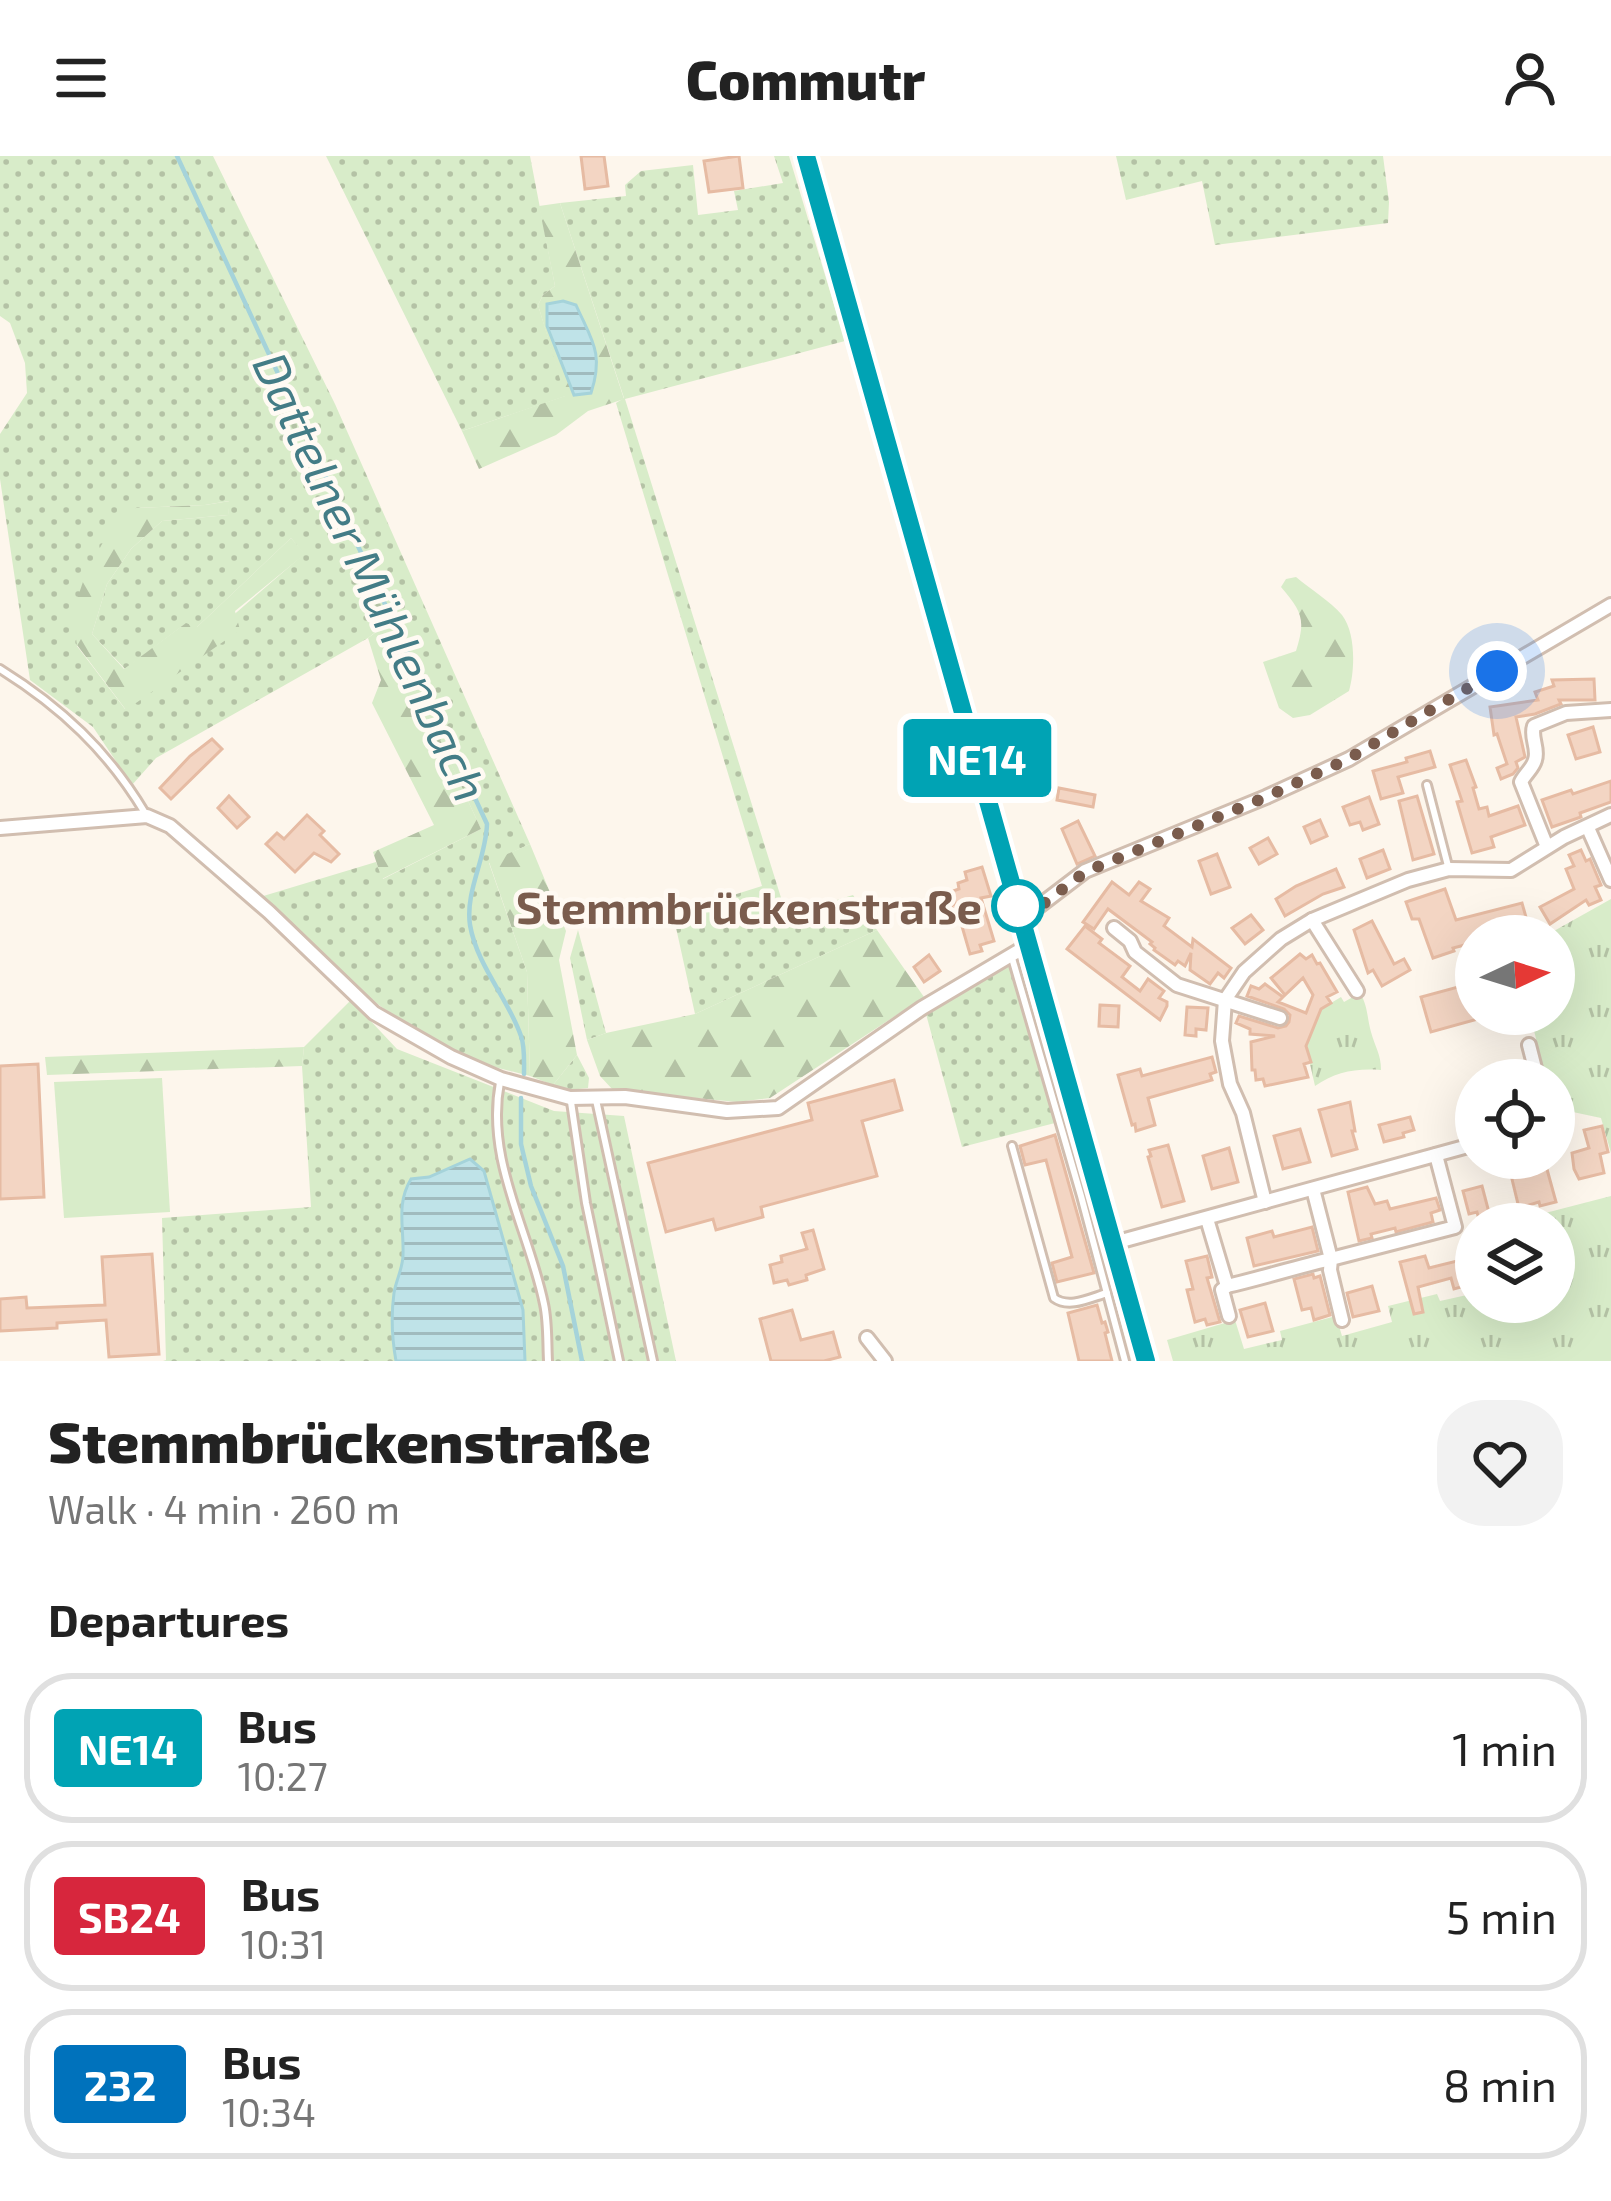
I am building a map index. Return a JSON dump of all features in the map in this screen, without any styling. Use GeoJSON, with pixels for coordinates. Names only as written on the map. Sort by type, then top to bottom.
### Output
{"type":"FeatureCollection","features":[{"type":"Feature","properties":{"kind":"main road"},"geometry":{"type":"LineString","coordinates":[[806,156],[1146,1361]]}},
{"type":"Feature","properties":{"kind":"street"},"geometry":{"type":"LineString","coordinates":[[1022,920],[1085,872],[1348,759],[1611,604]]}},
{"type":"Feature","properties":{"kind":"street"},"geometry":{"type":"LineString","coordinates":[[1547,848],[1521,782],[1535,762],[1534,726],[1566,713],[1611,710]]}},
{"type":"Feature","properties":{"kind":"street"},"geometry":{"type":"LineString","coordinates":[[1265,1202],[1222,1041],[1225,1000],[1244,972],[1281,938],[1312,920],[1408,880],[1449,869],[1511,869],[1611,815]]}},
{"type":"Feature","properties":{"kind":"street"},"geometry":{"type":"LineString","coordinates":[[0,829],[147,816],[170,826],[269,911],[374,1013],[501,1079],[570,1098],[625,1097],[727,1111],[778,1108],[922,1008],[1030,944]]}},
{"type":"Feature","properties":{"kind":"street"},"geometry":{"type":"LineString","coordinates":[[1588,828],[1611,880]]}},
{"type":"Feature","properties":{"kind":"street"},"geometry":{"type":"LineString","coordinates":[[1312,920],[1357,991]]}},
{"type":"Feature","properties":{"kind":"street"},"geometry":{"type":"LineString","coordinates":[[1114,928],[1177,986],[1280,1018]]}},
{"type":"Feature","properties":{"kind":"street"},"geometry":{"type":"LineString","coordinates":[[1528,1045],[1532,1059]]}},
{"type":"Feature","properties":{"kind":"street"},"geometry":{"type":"LineString","coordinates":[[1114,1243],[1455,1149]]}},
{"type":"Feature","properties":{"kind":"street"},"geometry":{"type":"LineString","coordinates":[[1229,1316],[1222,1290],[1227,1286],[1455,1227],[1436,1155]]}},
{"type":"Feature","properties":{"kind":"street"},"geometry":{"type":"LineString","coordinates":[[1313,1189],[1342,1320]]}},
{"type":"Feature","properties":{"kind":"street"},"geometry":{"type":"LineString","coordinates":[[1208,1219],[1227,1286]]}},
{"type":"Feature","properties":{"kind":"street"},"geometry":{"type":"LineString","coordinates":[[867,1338],[885,1361]]}},
{"type":"Feature","properties":{"kind":"lane"},"geometry":{"type":"LineString","coordinates":[[0,669],[87,734],[147,816]]}},
{"type":"Feature","properties":{"kind":"lane"},"geometry":{"type":"LineString","coordinates":[[1427,785],[1449,869]]}},
{"type":"Feature","properties":{"kind":"lane"},"geometry":{"type":"LineString","coordinates":[[1011,955],[1126,1361]]}},
{"type":"Feature","properties":{"kind":"lane"},"geometry":{"type":"LineString","coordinates":[[501,1079],[498,1142],[545,1306],[548,1361]]}},
{"type":"Feature","properties":{"kind":"lane"},"geometry":{"type":"LineString","coordinates":[[595,1096],[653,1361]]}},
{"type":"Feature","properties":{"kind":"lane"},"geometry":{"type":"LineString","coordinates":[[570,1098],[619,1361]]}},
{"type":"Feature","properties":{"kind":"lane"},"geometry":{"type":"LineString","coordinates":[[1012,1145],[1054,1298],[1068,1303],[1107,1293]]}},
{"type":"Feature","properties":{"kind":"green space"},"geometry":{"type":"Polygon","coordinates":[[[0,156],[213,156],[335,404],[530,844],[489,863],[527,972],[530,1076],[476,1061],[415,1030],[360,990],[260,897],[376,862],[383,879],[481,829],[386,624],[156,758],[132,785],[93,727],[30,680],[0,479],[0,434],[27,393],[25,363],[10,323],[0,316],[0,156]],[[229,501],[136,508],[77,646],[125,709],[304,554],[291,538],[196,628],[185,624],[125,669],[92,634],[107,584],[131,549],[162,521],[228,515],[229,501]]]}},
{"type":"Feature","properties":{"kind":"green space"},"geometry":{"type":"Polygon","coordinates":[[[326,156],[530,156],[555,286],[538,305],[566,396],[462,431],[326,156]]]}},
{"type":"Feature","properties":{"kind":"green space"},"geometry":{"type":"Polygon","coordinates":[[[774,156],[789,156],[845,341],[625,399],[783,904],[791,914],[853,895],[877,930],[695,1014],[673,914],[762,886],[616,403],[624,398],[560,203],[626,196],[625,185],[641,171],[693,165],[698,215],[738,210],[734,191],[783,183],[774,156]]]}},
{"type":"Feature","properties":{"kind":"green space"},"geometry":{"type":"Polygon","coordinates":[[[1116,156],[1383,156],[1388,223],[1215,245],[1202,181],[1126,200],[1116,156]]]}},
{"type":"Feature","properties":{"kind":"green space"},"geometry":{"type":"Polygon","coordinates":[[[560,203],[624,399],[588,411],[556,435],[479,469],[462,431],[565,396],[538,305],[555,286],[539,206],[560,203]]]}},
{"type":"Feature","properties":{"kind":"green space"},"geometry":{"type":"Polygon","coordinates":[[[230,501],[228,515],[162,521],[131,549],[107,584],[92,634],[124,669],[186,623],[197,627],[291,538],[305,554],[235,611],[240,630],[126,710],[77,645],[72,614],[86,573],[112,526],[136,508],[230,501]]]}},
{"type":"Feature","properties":{"kind":"green space"},"geometry":{"type":"Polygon","coordinates":[[[1296,577],[1342,615],[1350,632],[1353,662],[1349,691],[1310,715],[1293,718],[1279,708],[1263,662],[1296,651],[1300,616],[1281,587],[1286,579],[1296,577]]]}},
{"type":"Feature","properties":{"kind":"green space"},"geometry":{"type":"Polygon","coordinates":[[[387,624],[481,829],[382,879],[373,852],[434,825],[372,703],[381,680],[368,638],[387,624]]]}},
{"type":"Feature","properties":{"kind":"green space"},"geometry":{"type":"Polygon","coordinates":[[[530,844],[566,931],[559,960],[577,1055],[553,1085],[530,1076],[527,972],[489,862],[530,844]]]}},
{"type":"Feature","properties":{"kind":"green space"},"geometry":{"type":"Polygon","coordinates":[[[1611,899],[1611,1153],[1601,1118],[1575,1112],[1575,1059],[1541,1059],[1535,1035],[1575,1035],[1575,919],[1611,899]]]}},
{"type":"Feature","properties":{"kind":"green space"},"geometry":{"type":"Polygon","coordinates":[[[578,930],[606,1033],[587,1040],[570,958],[578,930]]]}},
{"type":"Feature","properties":{"kind":"green space"},"geometry":{"type":"Polygon","coordinates":[[[877,930],[924,997],[770,1098],[737,1102],[613,1090],[600,1076],[587,1040],[695,1014],[877,930]]]}},
{"type":"Feature","properties":{"kind":"green space"},"geometry":{"type":"Polygon","coordinates":[[[1010,965],[1055,1123],[962,1147],[926,1014],[1010,965]]]}},
{"type":"Feature","properties":{"kind":"green space"},"geometry":{"type":"Polygon","coordinates":[[[1360,993],[1381,1070],[1346,1072],[1315,1086],[1306,1046],[1321,1009],[1360,993]]]}},
{"type":"Feature","properties":{"kind":"green space"},"geometry":{"type":"Polygon","coordinates":[[[351,1000],[397,1049],[554,1111],[624,1116],[676,1361],[163,1361],[162,1218],[311,1207],[304,1047],[351,1000]]]}},
{"type":"Feature","properties":{"kind":"green space"},"geometry":{"type":"Polygon","coordinates":[[[304,1047],[302,1066],[47,1075],[45,1057],[304,1047]]]}},
{"type":"Feature","properties":{"kind":"green space"},"geometry":{"type":"Polygon","coordinates":[[[577,1055],[589,1078],[588,1088],[569,1090],[553,1085],[577,1055]]]}},
{"type":"Feature","properties":{"kind":"green space"},"geometry":{"type":"Polygon","coordinates":[[[162,1078],[170,1212],[64,1218],[54,1082],[162,1078]]]}},
{"type":"Feature","properties":{"kind":"green space"},"geometry":{"type":"Polygon","coordinates":[[[1611,1196],[1611,1361],[1173,1361],[1167,1340],[1235,1320],[1244,1349],[1282,1340],[1280,1331],[1336,1316],[1342,1336],[1392,1322],[1388,1306],[1437,1294],[1440,1301],[1455,1298],[1455,1323],[1575,1323],[1575,1205],[1611,1196]]]}},
{"type":"Feature","properties":{"kind":"water"},"geometry":{"type":"Polygon","coordinates":[[[547,304],[576,305],[594,348],[591,393],[574,395],[547,326],[547,304]]]}},
{"type":"Feature","properties":{"kind":"water"},"geometry":{"type":"Polygon","coordinates":[[[470,1159],[484,1171],[523,1310],[525,1361],[396,1361],[392,1310],[403,1260],[406,1188],[411,1179],[429,1177],[470,1159]]]}},
{"type":"Feature","properties":{"kind":"building"},"geometry":{"type":"Polygon","coordinates":[[[581,156],[604,156],[608,186],[585,189],[581,156]]]}},
{"type":"Feature","properties":{"kind":"building"},"geometry":{"type":"Polygon","coordinates":[[[739,156],[743,188],[709,192],[704,161],[739,156]]]}},
{"type":"Feature","properties":{"kind":"building"},"geometry":{"type":"Polygon","coordinates":[[[1594,679],[1595,700],[1559,700],[1561,704],[1516,717],[1525,757],[1516,762],[1513,774],[1501,779],[1497,768],[1507,764],[1494,735],[1490,707],[1538,700],[1535,692],[1554,686],[1552,680],[1594,679]]]}},
{"type":"Feature","properties":{"kind":"building"},"geometry":{"type":"Polygon","coordinates":[[[1593,727],[1600,752],[1576,759],[1568,735],[1593,727]]]}},
{"type":"Feature","properties":{"kind":"building"},"geometry":{"type":"Polygon","coordinates":[[[212,739],[222,749],[171,799],[160,788],[212,739]]]}},
{"type":"Feature","properties":{"kind":"building"},"geometry":{"type":"Polygon","coordinates":[[[1430,751],[1435,767],[1398,777],[1403,793],[1381,799],[1373,771],[1430,751]]]}},
{"type":"Feature","properties":{"kind":"building"},"geometry":{"type":"Polygon","coordinates":[[[1466,760],[1479,809],[1487,807],[1489,816],[1518,806],[1525,825],[1491,837],[1494,847],[1472,853],[1450,765],[1466,760]]]}},
{"type":"Feature","properties":{"kind":"building"},"geometry":{"type":"Polygon","coordinates":[[[1611,781],[1611,802],[1552,827],[1542,800],[1611,781]]]}},
{"type":"Feature","properties":{"kind":"building"},"geometry":{"type":"Polygon","coordinates":[[[1059,788],[1095,795],[1093,807],[1057,800],[1059,788]]]}},
{"type":"Feature","properties":{"kind":"building"},"geometry":{"type":"Polygon","coordinates":[[[229,796],[249,817],[237,828],[218,808],[229,796]]]}},
{"type":"Feature","properties":{"kind":"building"},"geometry":{"type":"Polygon","coordinates":[[[1417,796],[1434,854],[1413,860],[1399,801],[1417,796]]]}},
{"type":"Feature","properties":{"kind":"building"},"geometry":{"type":"Polygon","coordinates":[[[1369,797],[1379,824],[1363,830],[1360,822],[1350,825],[1343,807],[1369,797]]]}},
{"type":"Feature","properties":{"kind":"building"},"geometry":{"type":"Polygon","coordinates":[[[307,815],[339,854],[331,862],[314,853],[295,872],[266,844],[277,833],[284,839],[307,815]]]}},
{"type":"Feature","properties":{"kind":"building"},"geometry":{"type":"Polygon","coordinates":[[[1320,820],[1327,836],[1311,843],[1304,827],[1320,820]]]}},
{"type":"Feature","properties":{"kind":"building"},"geometry":{"type":"Polygon","coordinates":[[[1078,821],[1095,856],[1077,864],[1062,829],[1078,821]]]}},
{"type":"Feature","properties":{"kind":"building"},"geometry":{"type":"Polygon","coordinates":[[[1268,838],[1277,854],[1259,864],[1250,848],[1268,838]]]}},
{"type":"Feature","properties":{"kind":"building"},"geometry":{"type":"Polygon","coordinates":[[[1383,850],[1390,869],[1367,878],[1360,859],[1383,850]]]}},
{"type":"Feature","properties":{"kind":"building"},"geometry":{"type":"Polygon","coordinates":[[[1581,850],[1586,861],[1590,859],[1601,885],[1595,887],[1601,900],[1589,905],[1586,900],[1564,915],[1545,915],[1540,907],[1574,889],[1566,869],[1574,866],[1569,855],[1581,850]]]}},
{"type":"Feature","properties":{"kind":"building"},"geometry":{"type":"Polygon","coordinates":[[[1217,854],[1230,887],[1211,894],[1199,861],[1217,854]]]}},
{"type":"Feature","properties":{"kind":"building"},"geometry":{"type":"Polygon","coordinates":[[[982,867],[991,896],[981,898],[994,941],[970,954],[951,905],[958,883],[967,880],[965,872],[982,867]]]}},
{"type":"Feature","properties":{"kind":"building"},"geometry":{"type":"Polygon","coordinates":[[[1336,869],[1344,887],[1285,916],[1276,899],[1336,869]]]}},
{"type":"Feature","properties":{"kind":"building"},"geometry":{"type":"Polygon","coordinates":[[[1112,882],[1129,895],[1139,882],[1150,889],[1141,901],[1169,918],[1164,926],[1192,947],[1193,939],[1231,968],[1224,978],[1218,973],[1210,984],[1190,970],[1191,953],[1185,966],[1178,961],[1175,965],[1108,909],[1094,929],[1083,922],[1112,882]]]}},
{"type":"Feature","properties":{"kind":"building"},"geometry":{"type":"Polygon","coordinates":[[[1445,889],[1455,917],[1454,951],[1433,958],[1419,919],[1412,919],[1406,902],[1445,889]]]}},
{"type":"Feature","properties":{"kind":"building"},"geometry":{"type":"Polygon","coordinates":[[[1522,903],[1525,915],[1475,915],[1522,903]]]}},
{"type":"Feature","properties":{"kind":"building"},"geometry":{"type":"Polygon","coordinates":[[[1251,915],[1263,930],[1245,944],[1232,928],[1251,915]]]}},
{"type":"Feature","properties":{"kind":"building"},"geometry":{"type":"Polygon","coordinates":[[[1372,921],[1394,964],[1404,959],[1410,970],[1382,986],[1373,970],[1368,973],[1354,930],[1372,921]]]}},
{"type":"Feature","properties":{"kind":"building"},"geometry":{"type":"Polygon","coordinates":[[[1085,926],[1130,966],[1122,977],[1140,991],[1148,979],[1164,991],[1159,998],[1167,1006],[1160,1020],[1067,949],[1085,926]]]}},
{"type":"Feature","properties":{"kind":"building"},"geometry":{"type":"Polygon","coordinates":[[[1300,954],[1306,959],[1312,955],[1320,963],[1337,992],[1327,997],[1331,1003],[1321,1009],[1306,1046],[1311,1062],[1304,1064],[1308,1077],[1265,1086],[1252,1070],[1251,1042],[1275,1036],[1250,1034],[1250,1029],[1236,1023],[1239,1016],[1278,1028],[1289,1022],[1284,1009],[1247,996],[1251,986],[1259,989],[1265,984],[1283,997],[1278,1002],[1306,1013],[1313,995],[1303,978],[1285,995],[1271,978],[1300,954]]]}},
{"type":"Feature","properties":{"kind":"building"},"geometry":{"type":"Polygon","coordinates":[[[929,955],[940,971],[924,982],[914,967],[929,955]]]}},
{"type":"Feature","properties":{"kind":"building"},"geometry":{"type":"Polygon","coordinates":[[[1455,988],[1455,1025],[1431,1032],[1421,997],[1455,988]]]}},
{"type":"Feature","properties":{"kind":"building"},"geometry":{"type":"Polygon","coordinates":[[[1100,1005],[1119,1006],[1118,1027],[1099,1026],[1100,1005]]]}},
{"type":"Feature","properties":{"kind":"building"},"geometry":{"type":"Polygon","coordinates":[[[1187,1007],[1208,1008],[1206,1030],[1196,1029],[1196,1036],[1185,1035],[1187,1007]]]}},
{"type":"Feature","properties":{"kind":"building"},"geometry":{"type":"Polygon","coordinates":[[[1212,1057],[1216,1072],[1210,1074],[1212,1080],[1148,1098],[1155,1125],[1136,1131],[1118,1075],[1140,1069],[1142,1076],[1212,1057]]]}},
{"type":"Feature","properties":{"kind":"building"},"geometry":{"type":"Polygon","coordinates":[[[38,1064],[44,1197],[0,1199],[0,1066],[38,1064]]]}},
{"type":"Feature","properties":{"kind":"building"},"geometry":{"type":"Polygon","coordinates":[[[894,1080],[902,1110],[862,1121],[877,1176],[761,1207],[763,1217],[716,1230],[713,1219],[666,1232],[648,1163],[812,1120],[808,1103],[894,1080]]]}},
{"type":"Feature","properties":{"kind":"building"},"geometry":{"type":"Polygon","coordinates":[[[1350,1102],[1357,1149],[1332,1156],[1319,1110],[1350,1102]]]}},
{"type":"Feature","properties":{"kind":"building"},"geometry":{"type":"Polygon","coordinates":[[[1410,1117],[1414,1130],[1384,1142],[1379,1125],[1410,1117]]]}},
{"type":"Feature","properties":{"kind":"building"},"geometry":{"type":"Polygon","coordinates":[[[1602,1126],[1608,1152],[1600,1154],[1604,1173],[1579,1179],[1575,1152],[1589,1148],[1584,1130],[1602,1126]]]}},
{"type":"Feature","properties":{"kind":"building"},"geometry":{"type":"Polygon","coordinates":[[[1300,1129],[1310,1162],[1283,1169],[1274,1136],[1300,1129]]]}},
{"type":"Feature","properties":{"kind":"building"},"geometry":{"type":"Polygon","coordinates":[[[1055,1135],[1094,1273],[1057,1282],[1052,1263],[1072,1257],[1046,1160],[1025,1165],[1020,1146],[1055,1135]]]}},
{"type":"Feature","properties":{"kind":"building"},"geometry":{"type":"Polygon","coordinates":[[[1168,1145],[1184,1201],[1162,1207],[1148,1157],[1149,1150],[1168,1145]]]}},
{"type":"Feature","properties":{"kind":"building"},"geometry":{"type":"Polygon","coordinates":[[[1229,1148],[1238,1182],[1212,1189],[1203,1156],[1229,1148]]]}},
{"type":"Feature","properties":{"kind":"building"},"geometry":{"type":"Polygon","coordinates":[[[1512,1179],[1550,1179],[1556,1202],[1518,1203],[1512,1179]]]}},
{"type":"Feature","properties":{"kind":"building"},"geometry":{"type":"Polygon","coordinates":[[[1482,1186],[1486,1203],[1466,1203],[1463,1191],[1482,1186]]]}},
{"type":"Feature","properties":{"kind":"building"},"geometry":{"type":"Polygon","coordinates":[[[1367,1187],[1375,1204],[1387,1201],[1390,1209],[1436,1198],[1440,1210],[1431,1213],[1433,1222],[1371,1234],[1372,1238],[1359,1241],[1348,1192],[1367,1187]]]}},
{"type":"Feature","properties":{"kind":"building"},"geometry":{"type":"Polygon","coordinates":[[[1312,1227],[1318,1251],[1254,1266],[1247,1238],[1312,1227]]]}},
{"type":"Feature","properties":{"kind":"building"},"geometry":{"type":"Polygon","coordinates":[[[813,1230],[824,1269],[806,1275],[807,1280],[774,1283],[770,1265],[782,1262],[781,1256],[807,1249],[802,1233],[813,1230]]]}},
{"type":"Feature","properties":{"kind":"building"},"geometry":{"type":"Polygon","coordinates":[[[152,1254],[159,1354],[109,1357],[106,1320],[0,1331],[0,1299],[26,1297],[27,1308],[105,1305],[102,1257],[152,1254]]]}},
{"type":"Feature","properties":{"kind":"building"},"geometry":{"type":"Polygon","coordinates":[[[1207,1256],[1212,1277],[1207,1278],[1220,1322],[1207,1325],[1205,1319],[1195,1322],[1186,1261],[1207,1256]]]}},
{"type":"Feature","properties":{"kind":"building"},"geometry":{"type":"Polygon","coordinates":[[[1425,1256],[1429,1268],[1455,1262],[1455,1289],[1451,1278],[1418,1287],[1423,1312],[1414,1314],[1400,1262],[1425,1256]]]}},
{"type":"Feature","properties":{"kind":"building"},"geometry":{"type":"Polygon","coordinates":[[[1320,1276],[1330,1315],[1314,1320],[1311,1308],[1302,1310],[1294,1279],[1320,1276]]]}},
{"type":"Feature","properties":{"kind":"building"},"geometry":{"type":"Polygon","coordinates":[[[1372,1286],[1379,1311],[1353,1317],[1347,1293],[1372,1286]]]}},
{"type":"Feature","properties":{"kind":"building"},"geometry":{"type":"Polygon","coordinates":[[[1265,1303],[1273,1331],[1248,1337],[1240,1310],[1265,1303]]]}},
{"type":"Feature","properties":{"kind":"building"},"geometry":{"type":"Polygon","coordinates":[[[1097,1305],[1108,1332],[1112,1361],[1079,1361],[1068,1313],[1097,1305]]]}},
{"type":"Feature","properties":{"kind":"building"},"geometry":{"type":"Polygon","coordinates":[[[792,1310],[801,1340],[833,1332],[840,1357],[771,1361],[760,1319],[792,1310]]]}},
{"type":"Feature","properties":{"kind":"waterway","name":"Dattelner Mühlenbach"},"geometry":{"type":"LineString","coordinates":[[177,156],[487,824],[470,900],[470,925],[479,954],[521,1036],[524,1074]]}},
{"type":"Feature","properties":{"kind":"waterway","name":"Dattelner Mühlenbach"},"geometry":{"type":"LineString","coordinates":[[521,1098],[521,1144],[531,1186],[563,1266],[582,1361]]}},
{"type":"Feature","properties":{"kind":"bus line","name":"NE14"},"geometry":{"type":"LineString","coordinates":[[806,156],[1146,1361]]}},
{"type":"Feature","properties":{"kind":"place","name":"Stemmbrückenstraße"},"geometry":{"type":"Point","coordinates":[1018,906]}},
{"type":"Feature","properties":{"kind":"route"},"geometry":{"type":"LineString","coordinates":[[1018,906],[1022,920],[1085,872],[1348,759],[1497,671]]}}]}
